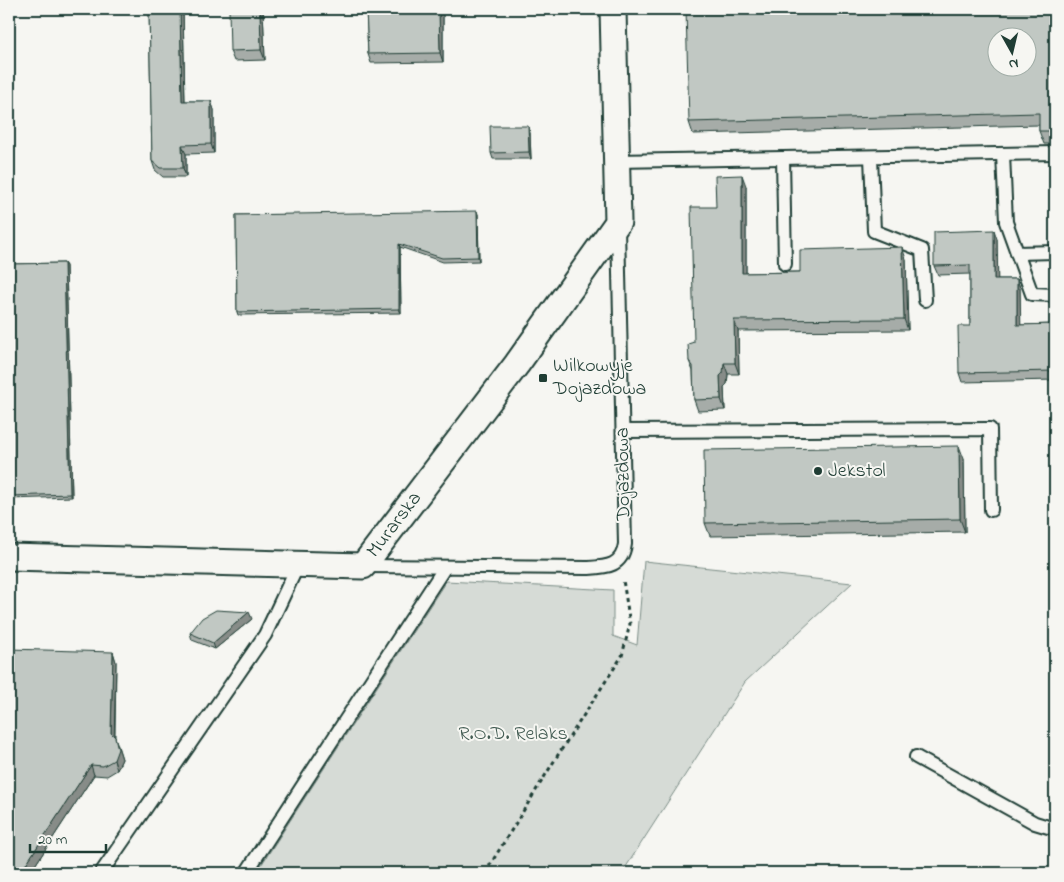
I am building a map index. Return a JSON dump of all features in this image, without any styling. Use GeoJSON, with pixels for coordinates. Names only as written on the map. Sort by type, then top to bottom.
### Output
{"type":"FeatureCollection","features":[{"type":"Feature","properties":{"kind":"street","name":"Dojazdowa"},"geometry":{"type":"LineString","coordinates":[[613,9],[618,222]]}},
{"type":"Feature","properties":{"kind":"street","name":"Murarska"},"geometry":{"type":"LineString","coordinates":[[9,557],[364,566],[517,364],[618,222]]}},
{"type":"Feature","properties":{"kind":"lane"},"geometry":{"type":"LineString","coordinates":[[1003,154],[1006,222],[1032,294],[1055,295]]}},
{"type":"Feature","properties":{"kind":"lane"},"geometry":{"type":"LineString","coordinates":[[616,161],[1055,154]]}},
{"type":"Feature","properties":{"kind":"lane"},"geometry":{"type":"LineString","coordinates":[[871,157],[874,232],[922,250],[925,300]]}},
{"type":"Feature","properties":{"kind":"lane"},"geometry":{"type":"LineString","coordinates":[[782,158],[785,264]]}},
{"type":"Feature","properties":{"kind":"lane","name":"Dojazdowa"},"geometry":{"type":"LineString","coordinates":[[618,222],[625,544],[624,553],[620,559]]}},
{"type":"Feature","properties":{"kind":"lane"},"geometry":{"type":"LineString","coordinates":[[1017,253],[1055,252]]}},
{"type":"Feature","properties":{"kind":"lane"},"geometry":{"type":"LineString","coordinates":[[623,431],[990,429],[991,510]]}},
{"type":"Feature","properties":{"kind":"lane"},"geometry":{"type":"LineString","coordinates":[[364,566],[587,568],[603,567],[614,564],[620,559]]}},
{"type":"Feature","properties":{"kind":"lane"},"geometry":{"type":"LineString","coordinates":[[101,873],[265,635],[298,565]]}},
{"type":"Feature","properties":{"kind":"lane"},"geometry":{"type":"LineString","coordinates":[[246,873],[445,567]]}},
{"type":"Feature","properties":{"kind":"lane"},"geometry":{"type":"LineString","coordinates":[[916,757],[1035,823],[1055,829]]}},
{"type":"Feature","properties":{"kind":"path"},"geometry":{"type":"LineString","coordinates":[[485,873],[622,656],[630,624],[620,559]]}},
{"type":"Feature","properties":{"kind":"green space","name":"R.O.D. Relaks"},"geometry":{"type":"Polygon","coordinates":[[[644,561],[852,583],[745,682],[622,873],[256,873],[446,581],[613,590],[613,636],[637,645],[644,561]]]}},
{"type":"Feature","properties":{"kind":"building"},"geometry":{"type":"Polygon","coordinates":[[[149,9],[180,9],[182,101],[211,101],[211,144],[182,145],[183,168],[160,168],[152,161],[149,9]]]}},
{"type":"Feature","properties":{"kind":"building"},"geometry":{"type":"Polygon","coordinates":[[[229,9],[260,9],[261,50],[230,51],[229,9]]]}},
{"type":"Feature","properties":{"kind":"building"},"geometry":{"type":"Polygon","coordinates":[[[366,9],[439,9],[440,53],[368,54],[366,9]]]}},
{"type":"Feature","properties":{"kind":"building"},"geometry":{"type":"Polygon","coordinates":[[[686,9],[1055,9],[1055,131],[1039,131],[1039,113],[689,122],[686,9]]]}},
{"type":"Feature","properties":{"kind":"building"},"geometry":{"type":"Polygon","coordinates":[[[490,126],[528,126],[529,152],[491,153],[490,126]]]}},
{"type":"Feature","properties":{"kind":"building"},"geometry":{"type":"Polygon","coordinates":[[[742,175],[742,273],[800,272],[800,250],[902,247],[904,319],[734,320],[735,363],[724,363],[723,373],[720,376],[721,399],[694,400],[693,366],[689,361],[688,344],[694,342],[691,207],[716,207],[715,176],[742,175]]]}},
{"type":"Feature","properties":{"kind":"building"},"geometry":{"type":"Polygon","coordinates":[[[477,211],[478,257],[442,258],[399,244],[399,309],[237,312],[236,215],[477,211]]]}},
{"type":"Feature","properties":{"kind":"building"},"geometry":{"type":"Polygon","coordinates":[[[994,230],[994,279],[1017,279],[1017,325],[1055,324],[1055,371],[959,373],[958,326],[970,326],[970,265],[934,266],[934,232],[994,230]]]}},
{"type":"Feature","properties":{"kind":"building"},"geometry":{"type":"Polygon","coordinates":[[[64,263],[70,494],[9,496],[9,264],[64,263]]]}},
{"type":"Feature","properties":{"kind":"building"},"geometry":{"type":"Polygon","coordinates":[[[959,446],[960,519],[705,523],[704,450],[959,446]]]}},
{"type":"Feature","properties":{"kind":"building"},"geometry":{"type":"Polygon","coordinates":[[[216,610],[249,612],[213,643],[190,633],[202,618],[216,610]]]}},
{"type":"Feature","properties":{"kind":"building"},"geometry":{"type":"Polygon","coordinates":[[[9,649],[113,652],[111,733],[115,737],[118,749],[114,760],[103,766],[91,765],[20,873],[9,873],[9,649]]]}},
{"type":"Feature","properties":{"kind":"place","name":"Wilkowyje Dojazdowa"},"geometry":{"type":"Point","coordinates":[543,378]}},
{"type":"Feature","properties":{"kind":"place","name":"Jekstol"},"geometry":{"type":"Point","coordinates":[818,471]}}]}
